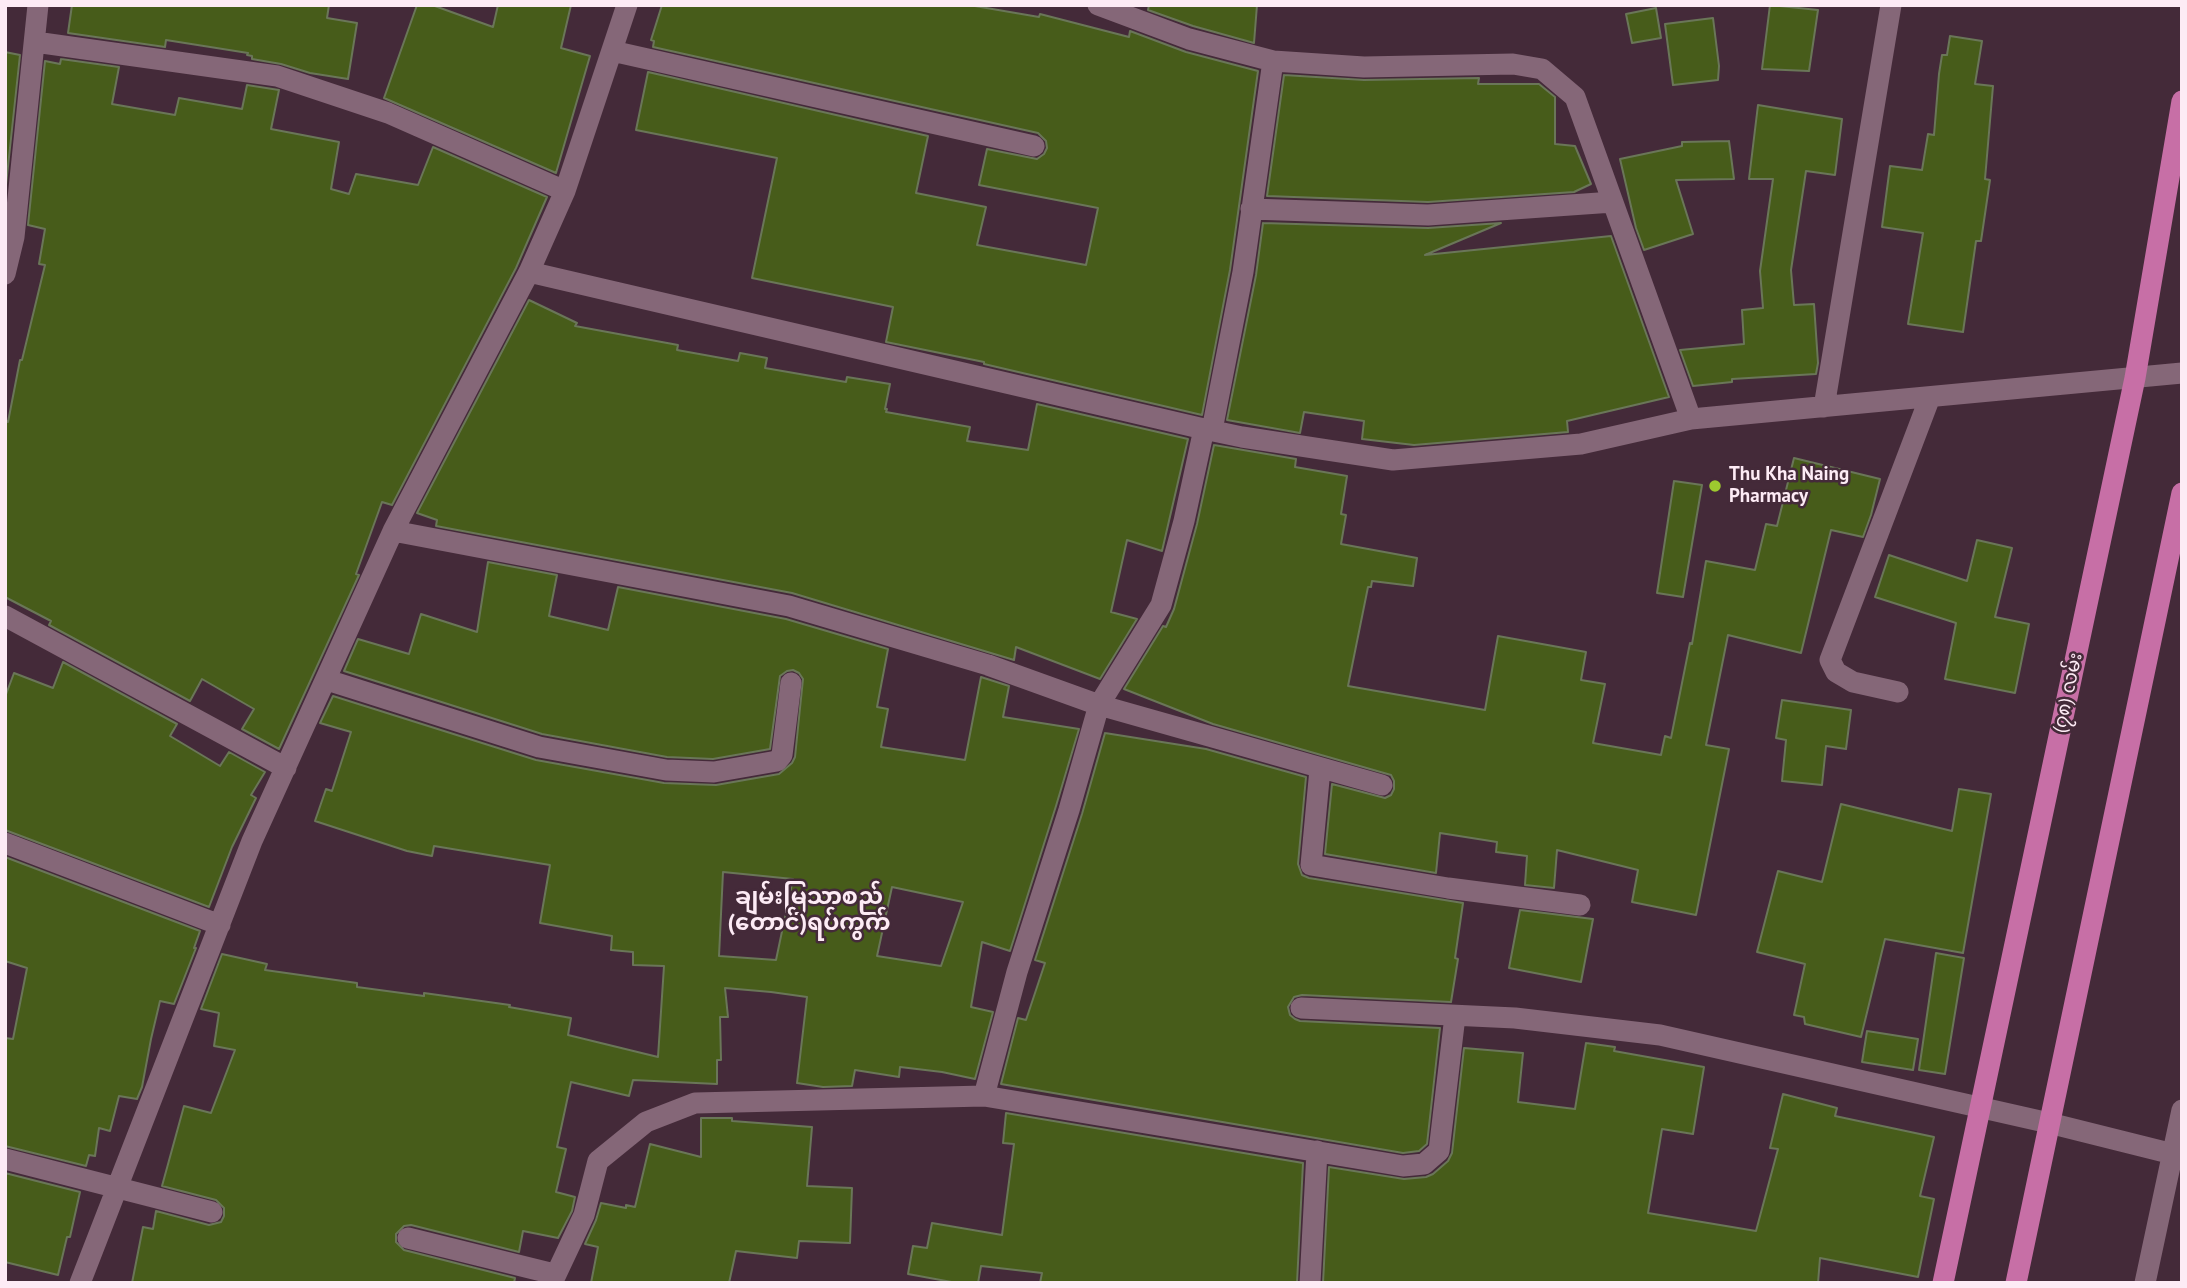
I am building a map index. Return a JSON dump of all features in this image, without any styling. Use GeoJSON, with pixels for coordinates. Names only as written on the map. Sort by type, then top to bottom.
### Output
{"type":"FeatureCollection","features":[{"type":"Feature","properties":{"kind":"main road","name":"(၇၈) လမ်း"},"geometry":{"type":"LineString","coordinates":[[1943,1283],[2135,378],[2182,101]]}},
{"type":"Feature","properties":{"kind":"main road"},"geometry":{"type":"LineString","coordinates":[[2016,1283],[2182,493]]}},
{"type":"Feature","properties":{"kind":"street"},"geometry":{"type":"LineString","coordinates":[[5,274],[14,237],[38,5]]}},
{"type":"Feature","properties":{"kind":"street"},"geometry":{"type":"LineString","coordinates":[[80,1283],[252,842],[393,531],[529,272],[565,191],[627,5]]}},
{"type":"Feature","properties":{"kind":"street"},"geometry":{"type":"LineString","coordinates":[[1098,5],[1189,39],[1273,61],[1364,67],[1513,64],[1542,69],[1575,97],[1691,419]]}},
{"type":"Feature","properties":{"kind":"street"},"geometry":{"type":"LineString","coordinates":[[1824,407],[1891,5]]}},
{"type":"Feature","properties":{"kind":"street"},"geometry":{"type":"LineString","coordinates":[[35,42],[277,76],[388,113],[565,191]]}},
{"type":"Feature","properties":{"kind":"street"},"geometry":{"type":"LineString","coordinates":[[612,51],[1034,146]]}},
{"type":"Feature","properties":{"kind":"street"},"geometry":{"type":"LineString","coordinates":[[984,1096],[1017,972],[1069,810],[1099,705],[1161,605],[1208,430],[1243,272],[1273,61]]}},
{"type":"Feature","properties":{"kind":"street"},"geometry":{"type":"LineString","coordinates":[[1251,209],[1428,215],[1613,202]]}},
{"type":"Feature","properties":{"kind":"street"},"geometry":{"type":"LineString","coordinates":[[529,272],[1208,430],[1393,460],[1581,444],[1691,419],[2182,373]]}},
{"type":"Feature","properties":{"kind":"street"},"geometry":{"type":"LineString","coordinates":[[1898,692],[1853,682],[1836,672],[1830,660],[1930,397]]}},
{"type":"Feature","properties":{"kind":"street"},"geometry":{"type":"LineString","coordinates":[[393,531],[789,606],[988,665],[1099,705],[1382,785]]}},
{"type":"Feature","properties":{"kind":"street"},"geometry":{"type":"LineString","coordinates":[[5,616],[286,768]]}},
{"type":"Feature","properties":{"kind":"street"},"geometry":{"type":"LineString","coordinates":[[327,680],[539,747],[666,771],[714,772],[777,761],[782,755],[792,683]]}},
{"type":"Feature","properties":{"kind":"street"},"geometry":{"type":"LineString","coordinates":[[1320,769],[1311,865],[1448,888],[1580,905]]}},
{"type":"Feature","properties":{"kind":"street"},"geometry":{"type":"LineString","coordinates":[[5,843],[220,925]]}},
{"type":"Feature","properties":{"kind":"street"},"geometry":{"type":"LineString","coordinates":[[1301,1008],[1515,1018],[1660,1035],[2049,1123],[2173,1154]]}},
{"type":"Feature","properties":{"kind":"street"},"geometry":{"type":"LineString","coordinates":[[408,1238],[553,1278],[584,1215],[598,1161],[646,1122],[695,1103],[984,1096],[1403,1166],[1424,1164],[1439,1151],[1455,1016]]}},
{"type":"Feature","properties":{"kind":"street"},"geometry":{"type":"LineString","coordinates":[[2145,1283],[2182,1110]]}},
{"type":"Feature","properties":{"kind":"street"},"geometry":{"type":"LineString","coordinates":[[1310,1283],[1317,1151]]}},
{"type":"Feature","properties":{"kind":"street"},"geometry":{"type":"LineString","coordinates":[[5,1160],[212,1212]]}},
{"type":"Feature","properties":{"kind":"building"},"geometry":{"type":"Polygon","coordinates":[[[72,5],[329,5],[327,18],[357,23],[348,79],[252,59],[248,53],[166,40],[165,47],[68,33],[72,5]]]}},
{"type":"Feature","properties":{"kind":"building"},"geometry":{"type":"Polygon","coordinates":[[[417,5],[432,5],[493,27],[498,5],[571,5],[561,48],[590,56],[556,173],[384,98],[417,5]]]}},
{"type":"Feature","properties":{"kind":"building"},"geometry":{"type":"Polygon","coordinates":[[[662,5],[969,5],[1039,17],[1040,14],[1129,37],[1130,31],[1186,52],[1258,71],[1230,270],[1202,415],[984,362],[886,342],[893,307],[752,278],[777,158],[636,130],[648,72],[928,136],[916,193],[986,207],[977,245],[1086,265],[1098,208],[979,185],[987,149],[1037,159],[1047,148],[1046,141],[1038,133],[653,47],[654,41],[651,40],[662,5]]]}},
{"type":"Feature","properties":{"kind":"building"},"geometry":{"type":"Polygon","coordinates":[[[1149,5],[1257,5],[1254,43],[1148,10],[1149,5]]]}},
{"type":"Feature","properties":{"kind":"building"},"geometry":{"type":"Polygon","coordinates":[[[1770,5],[1818,10],[1809,71],[1762,69],[1770,5]]]}},
{"type":"Feature","properties":{"kind":"building"},"geometry":{"type":"Polygon","coordinates":[[[1656,8],[1661,38],[1632,43],[1626,14],[1656,8]]]}},
{"type":"Feature","properties":{"kind":"building"},"geometry":{"type":"Polygon","coordinates":[[[1713,18],[1719,66],[1718,80],[1673,85],[1665,24],[1713,18]]]}},
{"type":"Feature","properties":{"kind":"building"},"geometry":{"type":"Polygon","coordinates":[[[1950,36],[1982,41],[1975,84],[1993,86],[1985,179],[1990,180],[1981,241],[1976,241],[1963,332],[1908,324],[1923,233],[1882,227],[1890,166],[1922,170],[1928,134],[1934,135],[1942,55],[1947,55],[1950,36]]]}},
{"type":"Feature","properties":{"kind":"building"},"geometry":{"type":"Polygon","coordinates":[[[5,52],[20,55],[5,194],[5,52]]]}},
{"type":"Feature","properties":{"kind":"building"},"geometry":{"type":"Polygon","coordinates":[[[61,59],[119,67],[112,104],[175,115],[179,98],[242,109],[247,85],[279,90],[271,129],[339,142],[331,189],[349,194],[356,174],[418,185],[433,147],[547,197],[516,268],[392,505],[382,502],[356,574],[359,575],[279,749],[242,729],[254,709],[202,679],[190,701],[49,625],[51,621],[5,597],[5,421],[8,422],[20,360],[45,265],[39,264],[45,229],[28,225],[45,61],[60,64],[61,59]]]}},
{"type":"Feature","properties":{"kind":"building"},"geometry":{"type":"Polygon","coordinates":[[[1284,75],[1364,80],[1479,78],[1478,84],[1539,84],[1555,97],[1555,144],[1575,146],[1591,184],[1574,192],[1428,202],[1267,196],[1284,75]]]}},
{"type":"Feature","properties":{"kind":"building"},"geometry":{"type":"Polygon","coordinates":[[[1758,105],[1842,119],[1835,175],[1806,171],[1791,270],[1794,305],[1814,304],[1818,363],[1816,374],[1732,379],[1732,382],[1693,386],[1680,350],[1744,344],[1742,310],[1763,308],[1760,271],[1773,179],[1749,179],[1758,105]]]}},
{"type":"Feature","properties":{"kind":"building"},"geometry":{"type":"Polygon","coordinates":[[[1729,141],[1734,179],[1676,180],[1693,234],[1644,250],[1636,228],[1620,159],[1682,146],[1682,142],[1729,141]]]}},
{"type":"Feature","properties":{"kind":"building"},"geometry":{"type":"Polygon","coordinates":[[[1263,223],[1428,228],[1501,223],[1425,255],[1611,236],[1669,397],[1567,421],[1568,432],[1414,445],[1362,439],[1364,421],[1304,412],[1300,433],[1227,420],[1256,275],[1263,223]]]}},
{"type":"Feature","properties":{"kind":"building"},"geometry":{"type":"Polygon","coordinates":[[[529,300],[577,323],[575,326],[678,345],[677,350],[738,361],[740,353],[767,358],[765,368],[846,382],[847,377],[890,384],[886,412],[970,427],[967,441],[1028,450],[1037,404],[1188,439],[1162,551],[1127,540],[1111,612],[1137,619],[1100,679],[1016,647],[1014,660],[792,593],[436,526],[437,520],[417,513],[529,300]]]}},
{"type":"Feature","properties":{"kind":"building"},"geometry":{"type":"Polygon","coordinates":[[[1214,445],[1296,459],[1295,467],[1347,476],[1341,514],[1346,515],[1341,544],[1417,558],[1413,586],[1372,581],[1371,587],[1368,587],[1348,686],[1485,710],[1498,636],[1586,652],[1581,680],[1605,684],[1593,743],[1661,755],[1665,736],[1671,738],[1690,643],[1692,644],[1706,561],[1755,570],[1766,524],[1777,526],[1794,458],[1880,479],[1863,537],[1831,530],[1801,653],[1728,635],[1706,745],[1729,749],[1696,915],[1632,902],[1638,870],[1557,850],[1554,888],[1525,885],[1527,856],[1496,852],[1497,842],[1440,833],[1436,873],[1325,854],[1332,784],[1385,798],[1391,795],[1394,789],[1391,775],[1213,724],[1124,689],[1163,626],[1166,627],[1174,609],[1197,524],[1214,445]]]}},
{"type":"Feature","properties":{"kind":"building"},"geometry":{"type":"Polygon","coordinates":[[[1674,481],[1702,485],[1683,597],[1657,593],[1674,481]]]}},
{"type":"Feature","properties":{"kind":"building"},"geometry":{"type":"Polygon","coordinates":[[[1977,540],[2012,548],[1995,617],[2029,624],[2015,693],[1945,679],[1956,623],[1875,597],[1889,555],[1967,581],[1977,540]]]}},
{"type":"Feature","properties":{"kind":"building"},"geometry":{"type":"Polygon","coordinates":[[[488,562],[557,575],[549,616],[608,630],[618,587],[786,619],[888,649],[877,707],[888,709],[881,747],[965,760],[981,677],[1009,686],[1003,717],[1079,729],[1010,951],[982,942],[971,1007],[993,1012],[975,1079],[900,1067],[899,1077],[855,1070],[852,1086],[823,1087],[797,1083],[807,997],[725,988],[728,1017],[720,1017],[721,1060],[717,1060],[717,1084],[633,1080],[629,1096],[571,1082],[557,1147],[566,1149],[556,1192],[575,1197],[572,1211],[558,1238],[523,1231],[519,1252],[411,1225],[404,1226],[396,1234],[396,1242],[404,1250],[515,1278],[514,1283],[132,1283],[143,1227],[153,1229],[156,1211],[209,1225],[221,1222],[224,1216],[224,1208],[216,1200],[162,1186],[184,1106],[211,1113],[235,1050],[214,1046],[219,1013],[201,1009],[222,954],[267,964],[265,970],[357,983],[357,987],[510,1005],[509,1007],[571,1018],[568,1035],[658,1057],[664,966],[633,965],[633,952],[611,950],[612,936],[540,923],[550,865],[434,846],[432,856],[407,851],[315,821],[326,789],[332,791],[351,732],[320,723],[333,696],[536,760],[664,783],[716,785],[779,774],[792,763],[795,757],[803,679],[793,670],[780,676],[770,749],[713,759],[667,757],[542,734],[344,671],[358,639],[409,654],[421,614],[477,632],[488,562]],[[723,872],[719,956],[776,960],[793,879],[723,872]],[[892,887],[877,956],[941,966],[963,902],[892,887]]]}},
{"type":"Feature","properties":{"kind":"building"},"geometry":{"type":"Polygon","coordinates":[[[63,662],[177,724],[170,736],[220,766],[229,752],[265,772],[251,795],[256,798],[232,847],[209,907],[5,830],[5,697],[14,673],[53,688],[63,662]]]}},
{"type":"Feature","properties":{"kind":"building"},"geometry":{"type":"Polygon","coordinates":[[[1782,700],[1851,710],[1846,749],[1826,746],[1822,785],[1782,781],[1786,740],[1776,738],[1782,700]]]}},
{"type":"Feature","properties":{"kind":"building"},"geometry":{"type":"Polygon","coordinates":[[[1105,733],[1206,749],[1306,777],[1298,864],[1302,875],[1463,903],[1451,1002],[1302,995],[1294,997],[1288,1007],[1290,1015],[1300,1021],[1440,1028],[1427,1144],[1419,1151],[1403,1153],[1001,1084],[1018,1018],[1026,1020],[1045,963],[1035,960],[1105,733]]]}},
{"type":"Feature","properties":{"kind":"building"},"geometry":{"type":"Polygon","coordinates":[[[1959,789],[1991,794],[1963,953],[1885,939],[1861,1037],[1805,1024],[1804,1017],[1794,1015],[1805,964],[1757,952],[1778,871],[1822,882],[1841,804],[1952,831],[1959,789]]]}},
{"type":"Feature","properties":{"kind":"building"},"geometry":{"type":"Polygon","coordinates":[[[5,857],[200,931],[174,1004],[160,1001],[142,1087],[137,1099],[119,1096],[110,1131],[99,1128],[95,1156],[89,1155],[86,1166],[5,1146],[5,1038],[13,1039],[27,968],[5,961],[5,857]]]}},
{"type":"Feature","properties":{"kind":"building"},"geometry":{"type":"Polygon","coordinates":[[[1520,910],[1593,919],[1581,982],[1509,968],[1520,910]]]}},
{"type":"Feature","properties":{"kind":"building"},"geometry":{"type":"Polygon","coordinates":[[[1936,953],[1964,958],[1945,1074],[1919,1070],[1936,953]]]}},
{"type":"Feature","properties":{"kind":"building"},"geometry":{"type":"Polygon","coordinates":[[[1867,1031],[1918,1039],[1913,1070],[1862,1062],[1867,1031]]]}},
{"type":"Feature","properties":{"kind":"building"},"geometry":{"type":"Polygon","coordinates":[[[1586,1043],[1615,1047],[1614,1051],[1704,1067],[1693,1134],[1662,1129],[1648,1213],[1756,1231],[1778,1149],[1770,1148],[1783,1094],[1837,1108],[1835,1116],[1934,1137],[1920,1196],[1934,1199],[1918,1277],[1820,1258],[1818,1283],[1323,1283],[1329,1167],[1404,1179],[1426,1177],[1448,1161],[1452,1153],[1464,1048],[1523,1053],[1518,1102],[1575,1109],[1586,1043]]]}},
{"type":"Feature","properties":{"kind":"building"},"geometry":{"type":"Polygon","coordinates":[[[1006,1113],[1303,1163],[1297,1283],[1040,1283],[1042,1273],[981,1266],[978,1283],[957,1283],[908,1274],[913,1246],[927,1248],[932,1223],[1002,1235],[1014,1144],[1003,1143],[1006,1113]]]}},
{"type":"Feature","properties":{"kind":"building"},"geometry":{"type":"Polygon","coordinates":[[[701,1118],[732,1118],[732,1121],[812,1127],[807,1186],[852,1188],[850,1243],[799,1241],[797,1258],[736,1251],[729,1283],[591,1283],[598,1247],[585,1244],[601,1203],[635,1207],[650,1144],[701,1157],[701,1118]]]}},
{"type":"Feature","properties":{"kind":"building"},"geometry":{"type":"Polygon","coordinates":[[[5,1173],[80,1192],[58,1275],[5,1262],[5,1173]]]}},
{"type":"Feature","properties":{"kind":"place","name":"Thu Kha Naing Pharmacy"},"geometry":{"type":"Point","coordinates":[1715,486]}},
{"type":"Feature","properties":{"kind":"district","name":"ချမ်းမြသာစည် (တောင်)ရပ်ကွက်"},"geometry":{"type":"Point","coordinates":[809,910]}}]}
